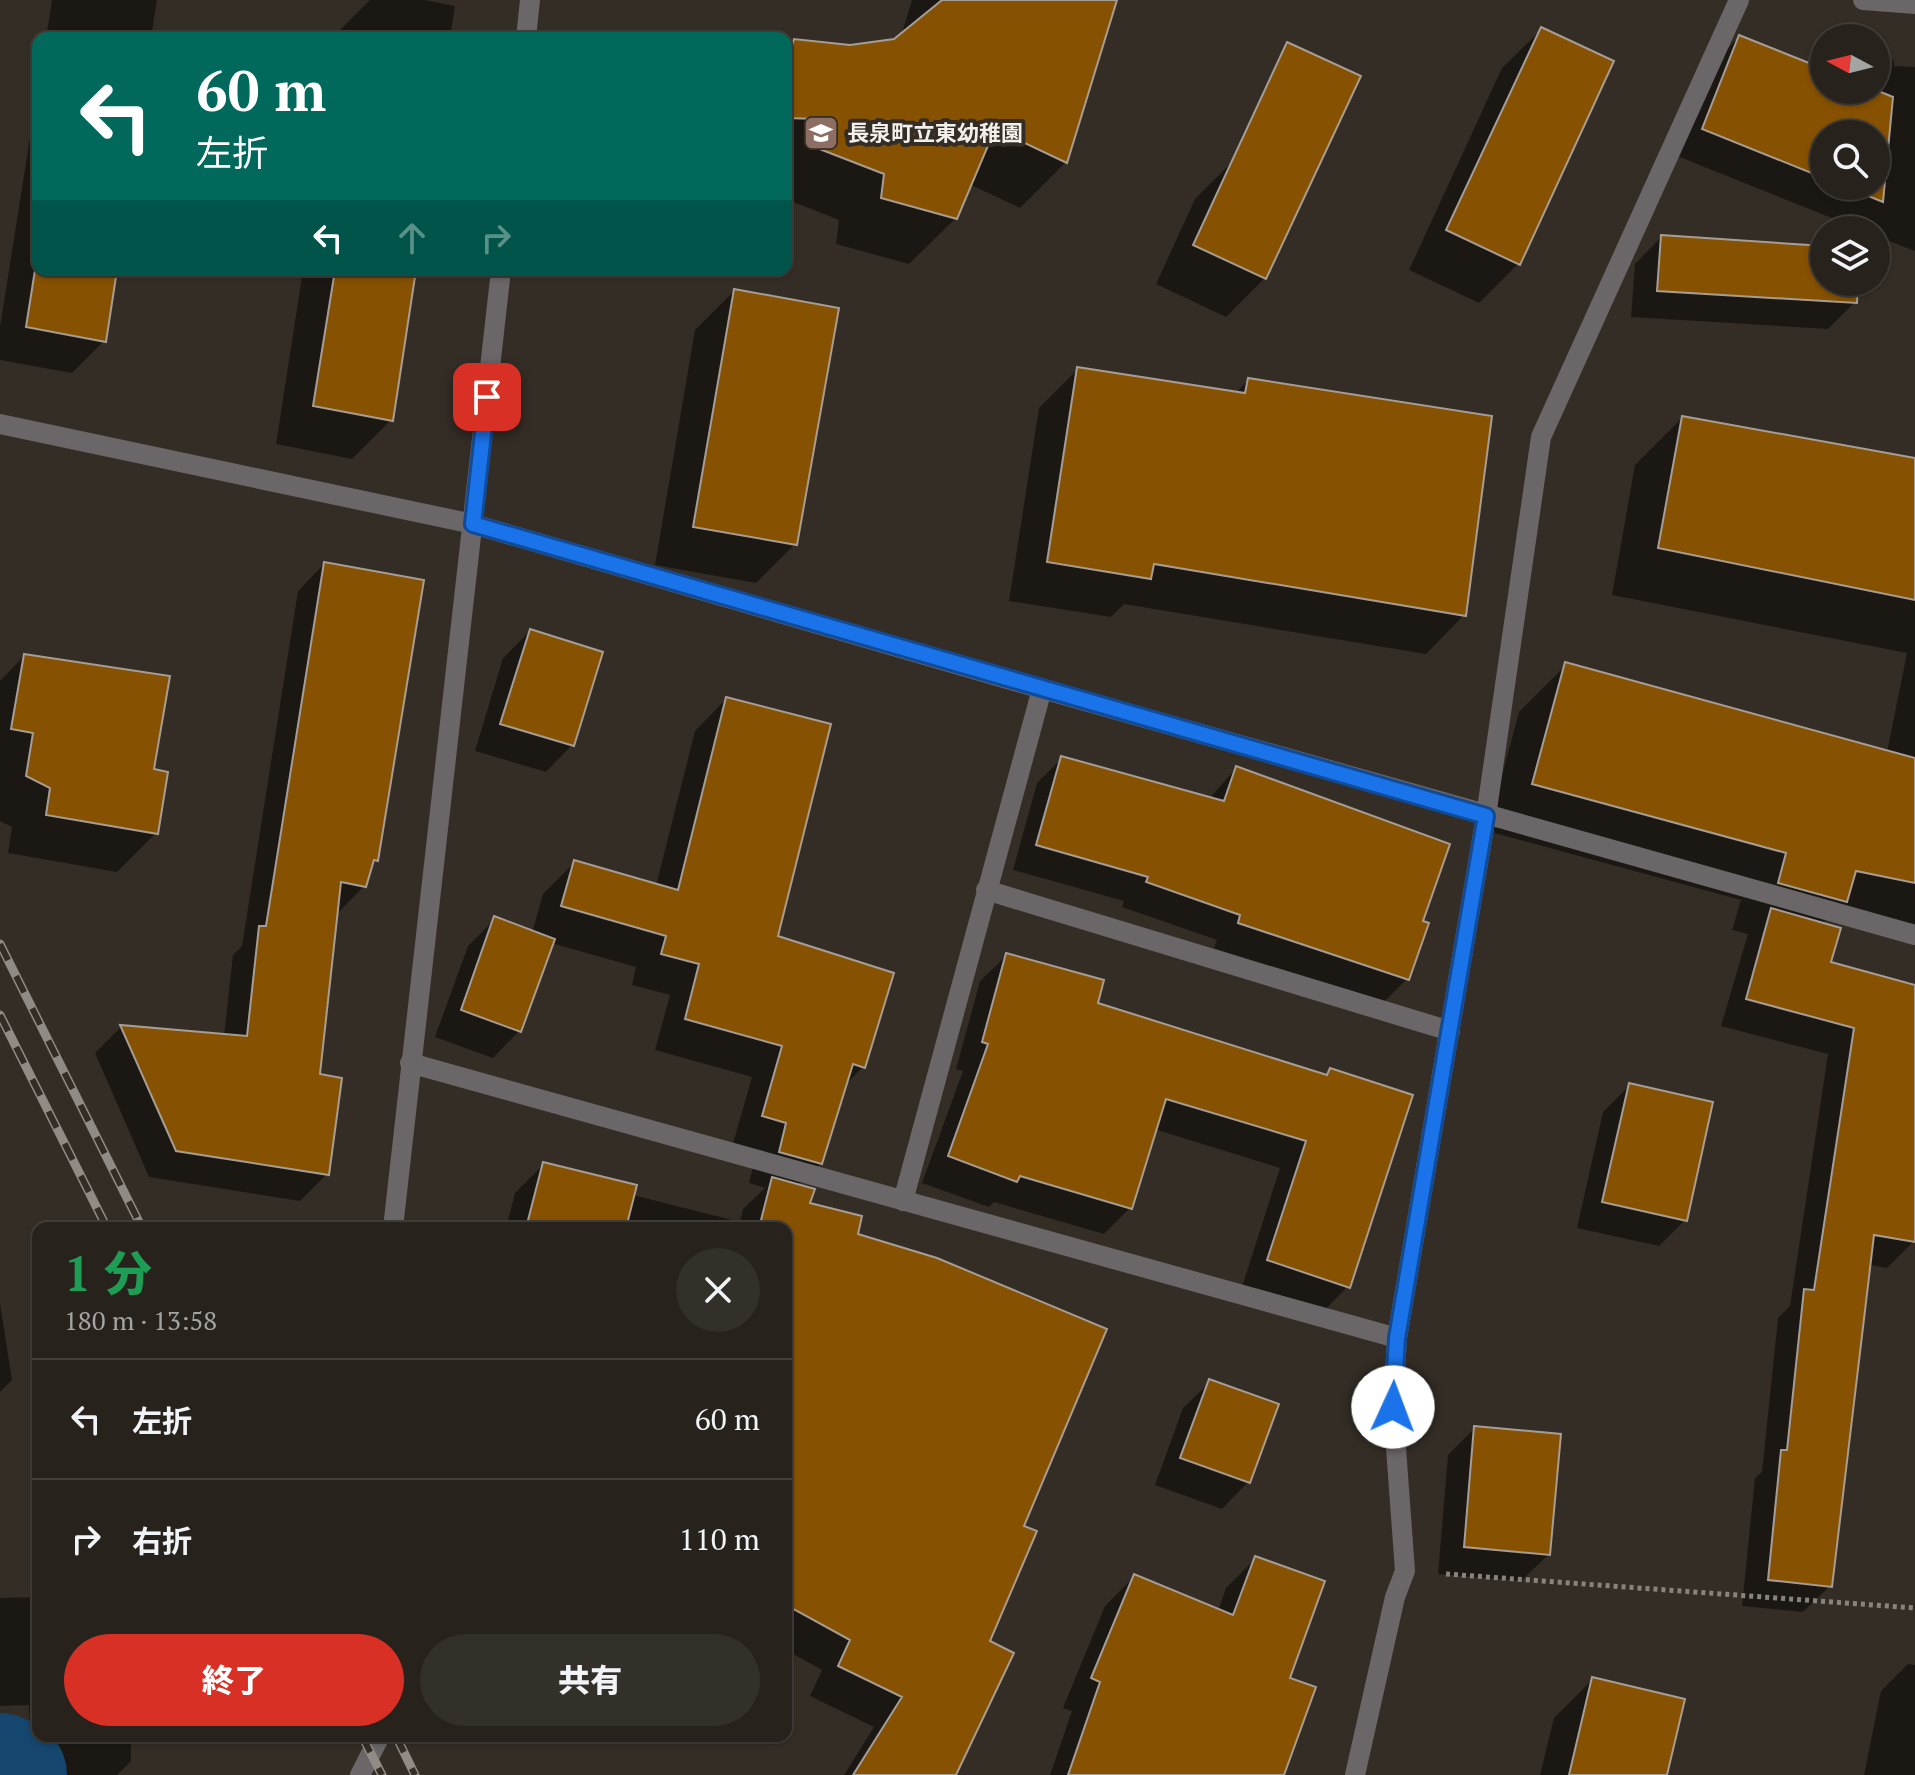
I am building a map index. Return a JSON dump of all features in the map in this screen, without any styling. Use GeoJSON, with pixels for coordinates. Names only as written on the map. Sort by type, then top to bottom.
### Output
{"type":"FeatureCollection","features":[{"type":"Feature","properties":{"kind":"street"},"geometry":{"type":"LineString","coordinates":[[527,32],[530,0]]}},
{"type":"Feature","properties":{"kind":"street"},"geometry":{"type":"LineString","coordinates":[[1355,1775],[1395,1597],[1405,1571],[1393,1407],[1397,1338],[1486,816],[1541,437],[1739,0]]}},
{"type":"Feature","properties":{"kind":"street"},"geometry":{"type":"LineString","coordinates":[[1863,0],[1915,4]]}},
{"type":"Feature","properties":{"kind":"street"},"geometry":{"type":"LineString","coordinates":[[394,1222],[500,276]]}},
{"type":"Feature","properties":{"kind":"street"},"geometry":{"type":"LineString","coordinates":[[0,424],[473,524],[1486,816],[1915,935]]}},
{"type":"Feature","properties":{"kind":"street"},"geometry":{"type":"LineString","coordinates":[[903,1201],[1042,689]]}},
{"type":"Feature","properties":{"kind":"street"},"geometry":{"type":"LineString","coordinates":[[986,890],[1450,1031]]}},
{"type":"Feature","properties":{"kind":"street"},"geometry":{"type":"LineString","coordinates":[[410,1063],[1397,1338]]}},
{"type":"Feature","properties":{"kind":"street"},"geometry":{"type":"LineString","coordinates":[[360,1775],[377,1742]]}},
{"type":"Feature","properties":{"kind":"path"},"geometry":{"type":"LineString","coordinates":[[1405,1571],[1915,1608]]}},
{"type":"Feature","properties":{"kind":"building"},"geometry":{"type":"Polygon","coordinates":[[[942,0],[1117,0],[1067,163],[995,129],[957,219],[881,198],[884,174],[817,148],[819,119],[792,118],[794,39],[850,45],[894,39],[942,0]]]}},
{"type":"Feature","properties":{"kind":"building"},"geometry":{"type":"Polygon","coordinates":[[[1541,27],[1614,61],[1520,265],[1446,230],[1541,27]]]}},
{"type":"Feature","properties":{"kind":"building"},"geometry":{"type":"Polygon","coordinates":[[[1739,35],[1810,63],[1810,104],[1890,104],[1890,96],[1893,97],[1890,128],[1890,120],[1810,120],[1810,172],[1702,129],[1739,35]]]}},
{"type":"Feature","properties":{"kind":"building"},"geometry":{"type":"Polygon","coordinates":[[[1287,42],[1361,76],[1266,279],[1193,245],[1287,42]]]}},
{"type":"Feature","properties":{"kind":"building"},"geometry":{"type":"Polygon","coordinates":[[[1661,235],[1810,245],[1810,296],[1857,296],[1857,303],[1657,291],[1661,235]]]}},
{"type":"Feature","properties":{"kind":"building"},"geometry":{"type":"Polygon","coordinates":[[[34,276],[116,276],[106,342],[26,327],[34,276]]]}},
{"type":"Feature","properties":{"kind":"building"},"geometry":{"type":"Polygon","coordinates":[[[334,276],[415,276],[393,421],[313,406],[334,276]]]}},
{"type":"Feature","properties":{"kind":"building"},"geometry":{"type":"Polygon","coordinates":[[[734,289],[839,308],[797,545],[693,527],[734,289]]]}},
{"type":"Feature","properties":{"kind":"building"},"geometry":{"type":"Polygon","coordinates":[[[1077,367],[1245,393],[1248,378],[1492,416],[1466,616],[1154,564],[1151,579],[1047,562],[1077,367]]]}},
{"type":"Feature","properties":{"kind":"building"},"geometry":{"type":"Polygon","coordinates":[[[1682,416],[1915,458],[1915,600],[1658,548],[1682,416]]]}},
{"type":"Feature","properties":{"kind":"building"},"geometry":{"type":"Polygon","coordinates":[[[324,562],[424,580],[378,861],[374,860],[366,887],[341,882],[320,1074],[342,1078],[329,1175],[176,1151],[120,1025],[247,1036],[259,926],[266,926],[324,562]]]}},
{"type":"Feature","properties":{"kind":"building"},"geometry":{"type":"Polygon","coordinates":[[[530,629],[603,652],[574,746],[500,724],[530,629]]]}},
{"type":"Feature","properties":{"kind":"building"},"geometry":{"type":"Polygon","coordinates":[[[24,654],[170,676],[154,769],[168,772],[158,834],[46,815],[50,788],[26,776],[33,733],[11,729],[24,654]]]}},
{"type":"Feature","properties":{"kind":"building"},"geometry":{"type":"Polygon","coordinates":[[[1565,662],[1915,758],[1915,883],[1856,871],[1847,902],[1778,883],[1786,853],[1532,784],[1565,662]]]}},
{"type":"Feature","properties":{"kind":"building"},"geometry":{"type":"Polygon","coordinates":[[[726,697],[831,724],[778,936],[894,973],[865,1068],[853,1064],[822,1164],[779,1152],[786,1123],[762,1116],[782,1046],[685,1019],[699,964],[661,954],[666,936],[561,906],[574,860],[678,890],[726,697]]]}},
{"type":"Feature","properties":{"kind":"building"},"geometry":{"type":"Polygon","coordinates":[[[1061,756],[1224,801],[1236,766],[1450,844],[1423,921],[1429,923],[1409,980],[1238,923],[1240,915],[1146,882],[1148,877],[1036,845],[1061,756]]]}},
{"type":"Feature","properties":{"kind":"building"},"geometry":{"type":"Polygon","coordinates":[[[1771,908],[1841,928],[1831,962],[1915,985],[1915,1242],[1874,1235],[1832,1587],[1768,1580],[1781,1450],[1787,1450],[1804,1289],[1814,1290],[1854,1028],[1746,999],[1771,908]]]}},
{"type":"Feature","properties":{"kind":"building"},"geometry":{"type":"Polygon","coordinates":[[[494,916],[555,939],[521,1032],[461,1010],[494,916]]]}},
{"type":"Feature","properties":{"kind":"building"},"geometry":{"type":"Polygon","coordinates":[[[1006,953],[1104,980],[1098,1003],[1327,1075],[1330,1068],[1413,1095],[1350,1288],[1267,1260],[1306,1141],[1166,1099],[1132,1209],[1020,1176],[1017,1182],[948,1156],[988,1044],[982,1042],[1006,953]]]}},
{"type":"Feature","properties":{"kind":"building"},"geometry":{"type":"Polygon","coordinates":[[[1629,1083],[1713,1102],[1687,1221],[1602,1202],[1629,1083]]]}},
{"type":"Feature","properties":{"kind":"building"},"geometry":{"type":"Polygon","coordinates":[[[543,1162],[637,1185],[628,1222],[528,1222],[543,1162]]]}},
{"type":"Feature","properties":{"kind":"building"},"geometry":{"type":"Polygon","coordinates":[[[772,1177],[815,1189],[810,1203],[862,1216],[858,1234],[937,1258],[1107,1329],[1024,1526],[1037,1531],[990,1641],[1014,1653],[956,1775],[853,1775],[902,1697],[838,1666],[850,1640],[792,1608],[792,1222],[761,1222],[772,1177]]]}},
{"type":"Feature","properties":{"kind":"building"},"geometry":{"type":"Polygon","coordinates":[[[1209,1379],[1279,1404],[1250,1483],[1180,1458],[1209,1379]]]}},
{"type":"Feature","properties":{"kind":"building"},"geometry":{"type":"Polygon","coordinates":[[[1474,1426],[1561,1434],[1550,1555],[1464,1547],[1474,1426]]]}},
{"type":"Feature","properties":{"kind":"building"},"geometry":{"type":"Polygon","coordinates":[[[1255,1556],[1325,1581],[1290,1678],[1316,1687],[1284,1775],[1068,1775],[1100,1682],[1091,1678],[1134,1574],[1233,1615],[1255,1556]]]}},
{"type":"Feature","properties":{"kind":"building"},"geometry":{"type":"Polygon","coordinates":[[[1592,1677],[1685,1699],[1667,1775],[1569,1775],[1592,1677]]]}},
{"type":"Feature","properties":{"kind":"waterway"},"geometry":{"type":"LineString","coordinates":[[0,1770],[10,1775]]}},
{"type":"Feature","properties":{"kind":"railway"},"geometry":{"type":"LineString","coordinates":[[0,944],[139,1222]]}},
{"type":"Feature","properties":{"kind":"railway"},"geometry":{"type":"LineString","coordinates":[[0,1015],[104,1222]]}},
{"type":"Feature","properties":{"kind":"railway"},"geometry":{"type":"LineString","coordinates":[[365,1742],[382,1775]]}},
{"type":"Feature","properties":{"kind":"railway"},"geometry":{"type":"LineString","coordinates":[[399,1742],[415,1775]]}},
{"type":"Feature","properties":{"kind":"place","name":"長泉町立東幼稚園"},"geometry":{"type":"Point","coordinates":[821,133]}},
{"type":"Feature","properties":{"kind":"route"},"geometry":{"type":"LineString","coordinates":[[487,397],[473,524],[1486,816],[1397,1338],[1393,1407]]}}]}
